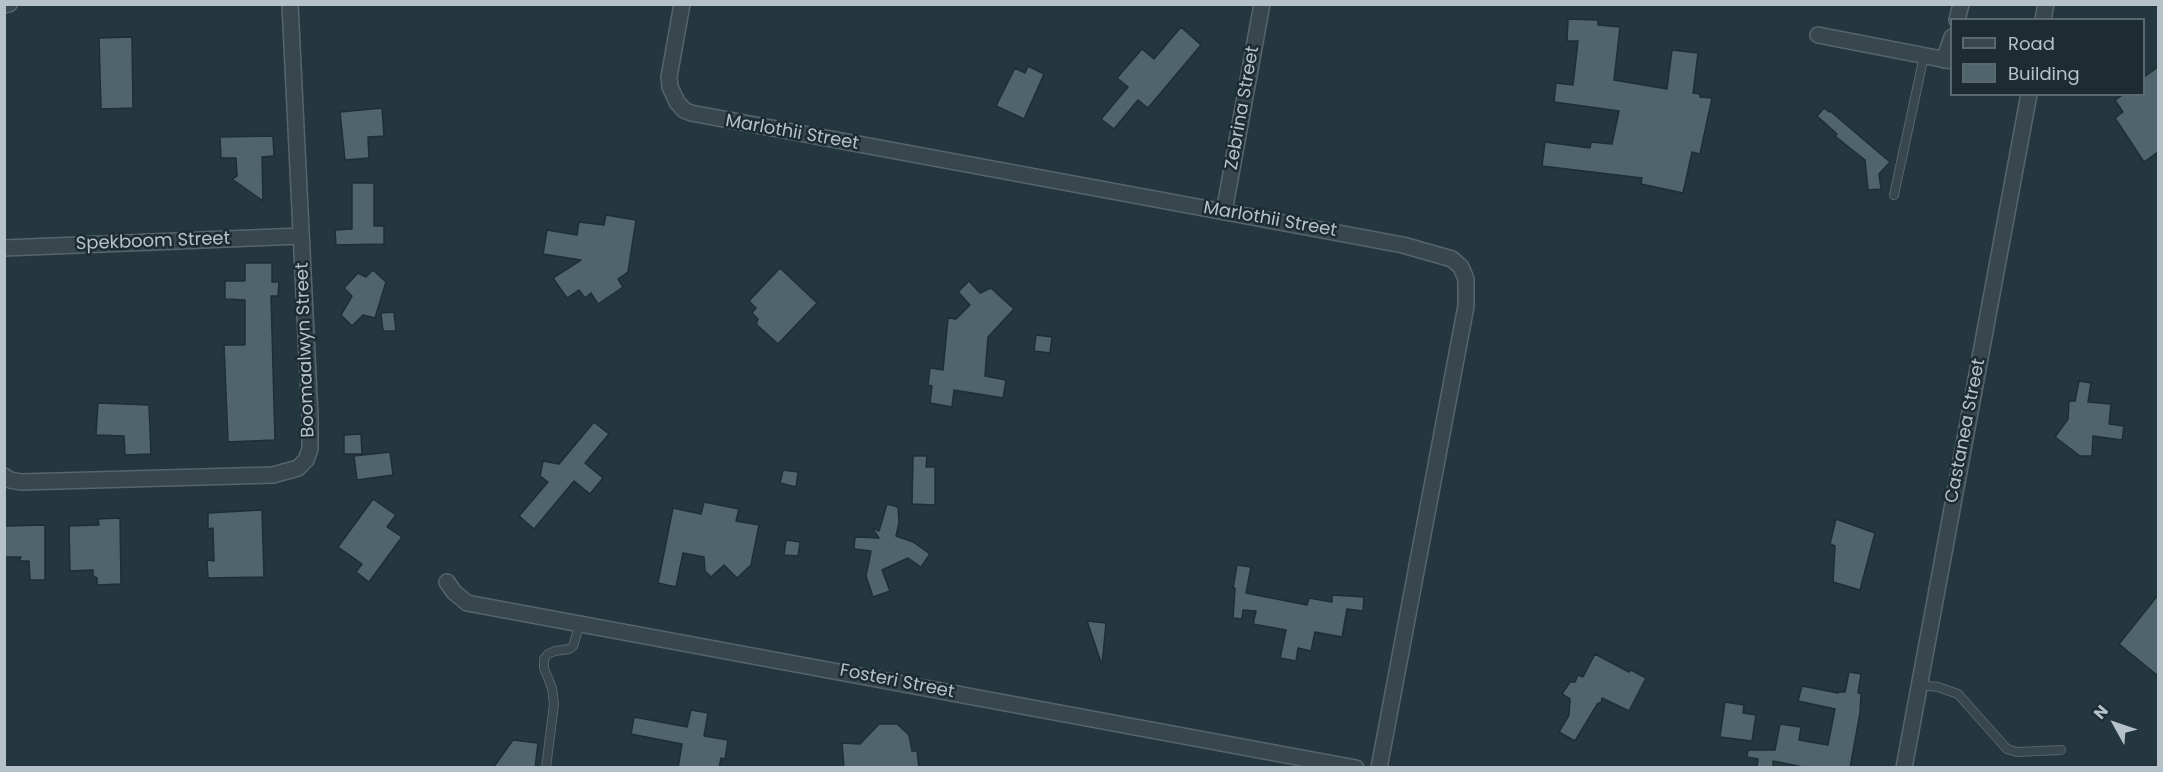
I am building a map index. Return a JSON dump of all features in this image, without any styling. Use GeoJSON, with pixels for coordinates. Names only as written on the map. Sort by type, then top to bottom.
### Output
{"type":"FeatureCollection","features":[{"type":"Feature","properties":{"kind":"street","name":"Boomaalwyn Street"},"geometry":{"type":"LineString","coordinates":[[4,476],[21,482],[273,475],[298,468],[306,460],[310,449],[290,4]]}},
{"type":"Feature","properties":{"kind":"street","name":"Marlothii Street"},"geometry":{"type":"LineString","coordinates":[[682,4],[669,77],[670,87],[677,102],[684,110],[691,113],[1402,244],[1452,259],[1461,267],[1466,279],[1466,306],[1379,768]]}},
{"type":"Feature","properties":{"kind":"street","name":"Zebrina Street"},"geometry":{"type":"LineString","coordinates":[[1224,212],[1262,4]]}},
{"type":"Feature","properties":{"kind":"street"},"geometry":{"type":"LineString","coordinates":[[1818,35],[1948,60]]}},
{"type":"Feature","properties":{"kind":"street","name":"Castanea Street"},"geometry":{"type":"LineString","coordinates":[[1904,768],[2029,96]]}},
{"type":"Feature","properties":{"kind":"street","name":"Spekboom Street"},"geometry":{"type":"LineString","coordinates":[[4,248],[301,236]]}},
{"type":"Feature","properties":{"kind":"street","name":"Fosteri Street"},"geometry":{"type":"LineString","coordinates":[[447,582],[454,592],[467,603],[1356,768]]}},
{"type":"Feature","properties":{"kind":"lane"},"geometry":{"type":"LineString","coordinates":[[1894,195],[1924,56]]}},
{"type":"Feature","properties":{"kind":"lane"},"geometry":{"type":"LineString","coordinates":[[546,768],[554,704],[552,688],[544,668],[544,659],[548,654],[573,646],[580,624]]}},
{"type":"Feature","properties":{"kind":"lane"},"geometry":{"type":"LineString","coordinates":[[1919,685],[1938,687],[1958,694],[2007,749],[2017,752],[2061,750]]}},
{"type":"Feature","properties":{"kind":"building"},"geometry":{"type":"Polygon","coordinates":[[[1568,19],[1598,20],[1598,25],[1620,27],[1614,80],[1667,89],[1672,50],[1698,53],[1693,93],[1700,94],[1700,97],[1712,98],[1700,154],[1692,152],[1683,193],[1641,184],[1642,178],[1542,166],[1545,142],[1590,148],[1591,142],[1612,144],[1619,111],[1554,102],[1556,83],[1573,85],[1578,41],[1567,41],[1568,19]]]}},
{"type":"Feature","properties":{"kind":"building"},"geometry":{"type":"Polygon","coordinates":[[[1181,27],[1201,45],[1148,108],[1138,100],[1114,129],[1101,119],[1128,87],[1117,78],[1142,49],[1154,59],[1181,27]]]}},
{"type":"Feature","properties":{"kind":"building"},"geometry":{"type":"Polygon","coordinates":[[[132,37],[133,108],[101,109],[99,38],[132,37]]]}},
{"type":"Feature","properties":{"kind":"building"},"geometry":{"type":"Polygon","coordinates":[[[1028,66],[1044,74],[1024,119],[996,106],[1015,68],[1025,73],[1028,66]]]}},
{"type":"Feature","properties":{"kind":"building"},"geometry":{"type":"Polygon","coordinates":[[[2158,67],[2158,152],[2144,162],[2115,118],[2123,112],[2115,100],[2121,96],[2145,96],[2145,76],[2158,67]]]}},
{"type":"Feature","properties":{"kind":"building"},"geometry":{"type":"Polygon","coordinates":[[[382,108],[384,136],[368,137],[369,158],[345,160],[340,112],[382,108]]]}},
{"type":"Feature","properties":{"kind":"building"},"geometry":{"type":"Polygon","coordinates":[[[1824,108],[1890,162],[1879,174],[1881,189],[1868,190],[1865,160],[1835,136],[1837,134],[1817,116],[1824,108]]]}},
{"type":"Feature","properties":{"kind":"building"},"geometry":{"type":"Polygon","coordinates":[[[273,136],[274,156],[262,157],[263,201],[232,179],[237,176],[236,158],[221,158],[220,137],[273,136]]]}},
{"type":"Feature","properties":{"kind":"building"},"geometry":{"type":"Polygon","coordinates":[[[352,183],[374,183],[374,226],[384,226],[384,244],[336,245],[335,230],[352,229],[352,183]]]}},
{"type":"Feature","properties":{"kind":"building"},"geometry":{"type":"Polygon","coordinates":[[[606,215],[636,220],[628,272],[618,279],[623,287],[598,304],[591,293],[585,298],[579,290],[567,298],[553,278],[581,260],[543,254],[547,230],[577,235],[579,222],[604,225],[606,215]]]}},
{"type":"Feature","properties":{"kind":"building"},"geometry":{"type":"Polygon","coordinates":[[[245,263],[272,263],[272,282],[279,282],[278,296],[271,296],[275,440],[228,442],[224,345],[245,345],[245,300],[225,299],[225,281],[245,281],[245,263]]]}},
{"type":"Feature","properties":{"kind":"building"},"geometry":{"type":"Polygon","coordinates":[[[780,268],[817,303],[778,344],[756,324],[758,319],[752,313],[756,308],[749,301],[780,268]]]}},
{"type":"Feature","properties":{"kind":"building"},"geometry":{"type":"Polygon","coordinates":[[[373,270],[386,282],[375,318],[363,315],[352,326],[341,315],[352,296],[344,288],[358,273],[366,277],[373,270]]]}},
{"type":"Feature","properties":{"kind":"building"},"geometry":{"type":"Polygon","coordinates":[[[969,281],[980,293],[991,288],[1014,309],[988,337],[985,376],[1006,380],[1003,398],[954,390],[952,407],[930,403],[932,386],[928,385],[930,368],[943,370],[948,318],[956,319],[970,305],[958,292],[969,281]]]}},
{"type":"Feature","properties":{"kind":"building"},"geometry":{"type":"Polygon","coordinates":[[[394,312],[396,331],[383,331],[381,313],[394,312]]]}},
{"type":"Feature","properties":{"kind":"building"},"geometry":{"type":"Polygon","coordinates":[[[1036,335],[1052,337],[1050,353],[1034,351],[1036,335]]]}},
{"type":"Feature","properties":{"kind":"building"},"geometry":{"type":"Polygon","coordinates":[[[2079,381],[2091,383],[2088,402],[2111,404],[2109,424],[2124,426],[2122,440],[2093,436],[2092,456],[2080,456],[2055,437],[2068,419],[2069,401],[2075,401],[2079,381]]]}},
{"type":"Feature","properties":{"kind":"building"},"geometry":{"type":"Polygon","coordinates":[[[98,403],[149,405],[151,454],[125,455],[124,436],[96,435],[98,403]]]}},
{"type":"Feature","properties":{"kind":"building"},"geometry":{"type":"Polygon","coordinates":[[[594,422],[609,434],[585,463],[603,478],[590,494],[574,481],[534,529],[519,516],[548,482],[540,476],[543,461],[559,464],[594,422]]]}},
{"type":"Feature","properties":{"kind":"building"},"geometry":{"type":"Polygon","coordinates":[[[361,434],[362,454],[344,454],[344,435],[361,434]]]}},
{"type":"Feature","properties":{"kind":"building"},"geometry":{"type":"Polygon","coordinates":[[[390,452],[393,475],[357,480],[354,456],[390,452]]]}},
{"type":"Feature","properties":{"kind":"building"},"geometry":{"type":"Polygon","coordinates":[[[913,456],[927,456],[926,467],[935,467],[935,505],[912,504],[913,456]]]}},
{"type":"Feature","properties":{"kind":"building"},"geometry":{"type":"Polygon","coordinates":[[[783,470],[798,472],[796,487],[780,483],[783,470]]]}},
{"type":"Feature","properties":{"kind":"building"},"geometry":{"type":"Polygon","coordinates":[[[373,499],[396,515],[387,527],[402,537],[369,582],[356,572],[362,564],[338,547],[373,499]]]}},
{"type":"Feature","properties":{"kind":"building"},"geometry":{"type":"Polygon","coordinates":[[[704,502],[739,509],[736,521],[759,525],[751,565],[737,578],[724,565],[711,577],[705,571],[704,557],[683,553],[676,587],[658,583],[673,508],[701,514],[704,502]]]}},
{"type":"Feature","properties":{"kind":"building"},"geometry":{"type":"Polygon","coordinates":[[[887,504],[898,507],[899,523],[896,536],[913,542],[930,554],[921,567],[908,558],[882,570],[890,591],[873,597],[866,576],[871,551],[854,549],[855,537],[879,538],[872,528],[879,531],[887,504]]]}},
{"type":"Feature","properties":{"kind":"building"},"geometry":{"type":"Polygon","coordinates":[[[262,510],[264,577],[208,578],[207,560],[214,561],[213,528],[208,529],[208,513],[262,510]]]}},
{"type":"Feature","properties":{"kind":"building"},"geometry":{"type":"Polygon","coordinates":[[[120,518],[121,584],[97,585],[97,578],[93,576],[93,570],[70,571],[69,526],[99,525],[98,519],[120,518]]]}},
{"type":"Feature","properties":{"kind":"building"},"geometry":{"type":"Polygon","coordinates":[[[1836,519],[1875,533],[1860,590],[1833,582],[1835,546],[1830,544],[1836,519]]]}},
{"type":"Feature","properties":{"kind":"building"},"geometry":{"type":"Polygon","coordinates":[[[45,525],[45,580],[30,580],[29,561],[19,561],[21,557],[4,557],[4,526],[45,525]]]}},
{"type":"Feature","properties":{"kind":"building"},"geometry":{"type":"Polygon","coordinates":[[[786,540],[800,542],[798,556],[784,555],[786,540]]]}},
{"type":"Feature","properties":{"kind":"building"},"geometry":{"type":"Polygon","coordinates":[[[1237,565],[1251,567],[1246,593],[1307,605],[1309,598],[1332,602],[1332,595],[1364,597],[1363,611],[1347,609],[1342,637],[1315,632],[1311,651],[1298,648],[1296,661],[1280,658],[1286,630],[1253,624],[1256,611],[1243,610],[1242,619],[1233,618],[1235,588],[1233,588],[1237,565]]]}},
{"type":"Feature","properties":{"kind":"building"},"geometry":{"type":"Polygon","coordinates":[[[2158,595],[2158,676],[2119,644],[2158,595]]]}},
{"type":"Feature","properties":{"kind":"building"},"geometry":{"type":"Polygon","coordinates":[[[1087,621],[1106,623],[1102,665],[1087,621]]]}},
{"type":"Feature","properties":{"kind":"building"},"geometry":{"type":"Polygon","coordinates":[[[1595,654],[1629,672],[1631,670],[1646,678],[1629,711],[1602,698],[1601,703],[1598,703],[1575,741],[1559,732],[1569,715],[1570,699],[1562,694],[1570,682],[1575,682],[1578,675],[1583,677],[1595,654]]]}},
{"type":"Feature","properties":{"kind":"building"},"geometry":{"type":"Polygon","coordinates":[[[1849,672],[1861,674],[1858,693],[1861,693],[1860,713],[1850,768],[1808,768],[1773,761],[1773,767],[1757,767],[1758,759],[1747,757],[1748,750],[1775,750],[1780,724],[1801,727],[1799,740],[1828,745],[1835,709],[1798,701],[1802,686],[1838,693],[1845,692],[1849,672]]]}},
{"type":"Feature","properties":{"kind":"building"},"geometry":{"type":"Polygon","coordinates":[[[1725,702],[1744,705],[1743,713],[1756,715],[1752,741],[1720,737],[1725,702]]]}},
{"type":"Feature","properties":{"kind":"building"},"geometry":{"type":"Polygon","coordinates":[[[691,710],[708,713],[704,736],[728,740],[725,759],[721,758],[719,768],[678,768],[682,744],[631,734],[634,717],[687,727],[691,710]]]}},
{"type":"Feature","properties":{"kind":"building"},"geometry":{"type":"Polygon","coordinates":[[[879,724],[897,724],[909,735],[912,751],[917,751],[919,768],[844,768],[842,743],[860,744],[879,724]]]}},
{"type":"Feature","properties":{"kind":"building"},"geometry":{"type":"Polygon","coordinates":[[[513,740],[538,743],[535,768],[493,768],[513,740]]]}}]}
